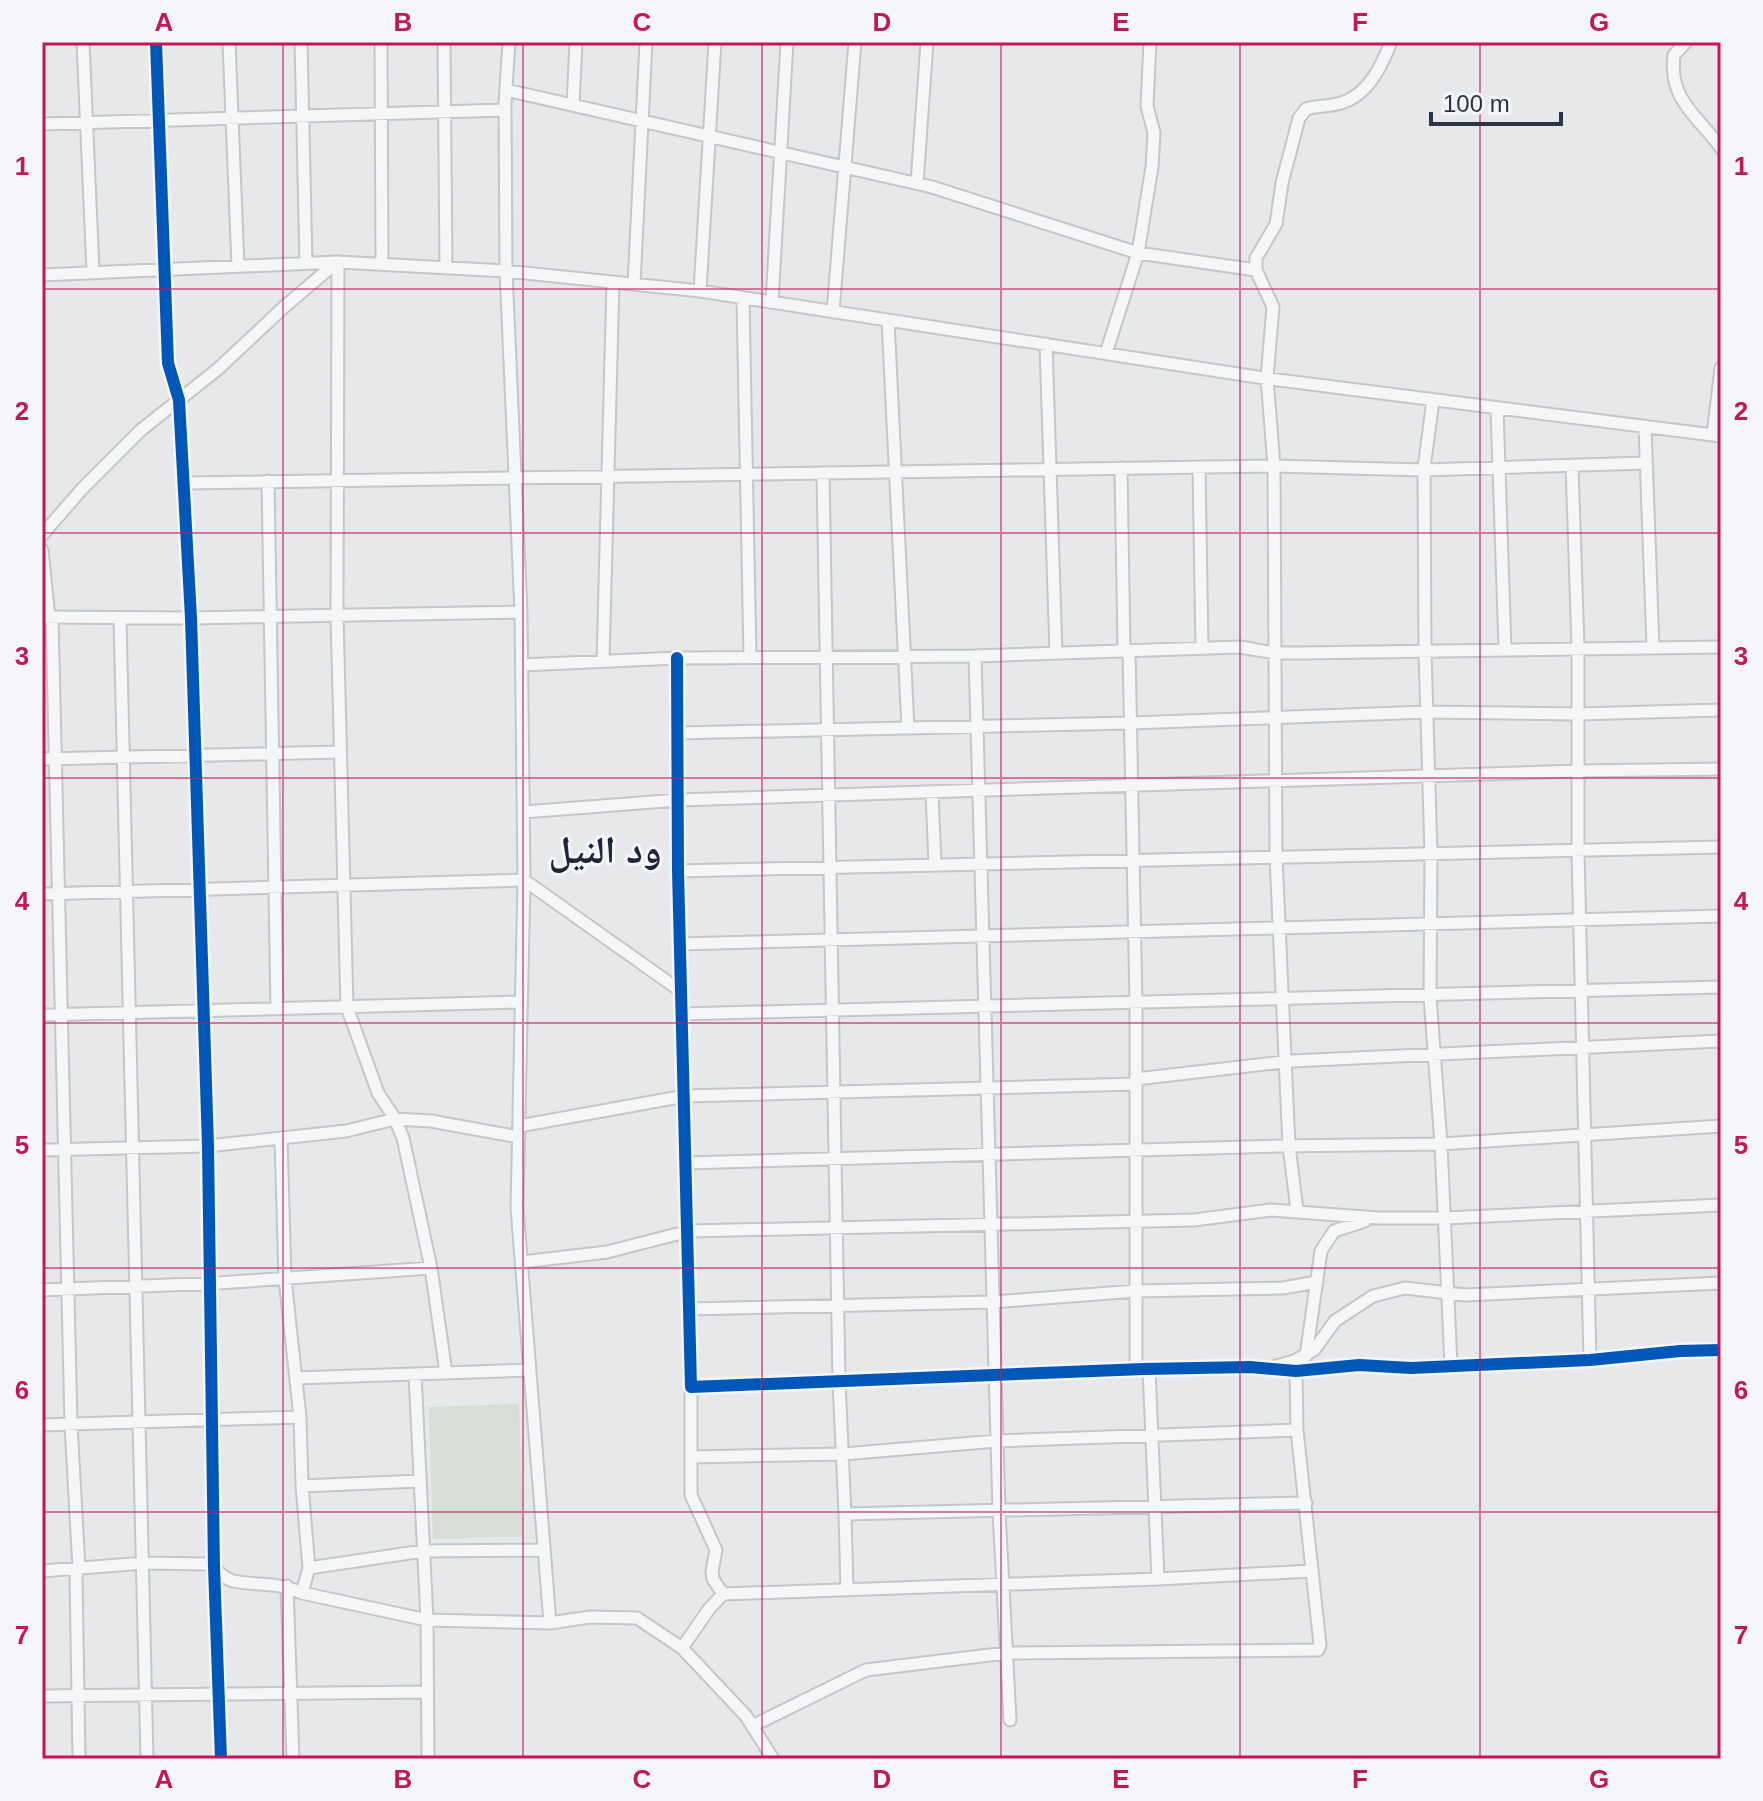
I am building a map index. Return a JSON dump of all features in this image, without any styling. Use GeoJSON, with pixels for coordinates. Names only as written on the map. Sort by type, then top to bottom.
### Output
{"type":"FeatureCollection","features":[{"type":"Feature","properties":{"kind":"street"},"geometry":{"type":"LineString","coordinates":[[83,42],[93,271]]}},
{"type":"Feature","properties":{"kind":"street"},"geometry":{"type":"LineString","coordinates":[[156,42],[168,363],[179,400],[191,618],[208,1146],[214,1567],[221,1759]]}},
{"type":"Feature","properties":{"kind":"street"},"geometry":{"type":"LineString","coordinates":[[229,42],[238,266]]}},
{"type":"Feature","properties":{"kind":"street"},"geometry":{"type":"LineString","coordinates":[[301,42],[306,263]]}},
{"type":"Feature","properties":{"kind":"street"},"geometry":{"type":"LineString","coordinates":[[381,42],[382,264]]}},
{"type":"Feature","properties":{"kind":"street"},"geometry":{"type":"LineString","coordinates":[[444,42],[446,268]]}},
{"type":"Feature","properties":{"kind":"street"},"geometry":{"type":"LineString","coordinates":[[509,42],[505,110],[506,271],[521,612],[524,812],[517,1208],[550,1623]]}},
{"type":"Feature","properties":{"kind":"street"},"geometry":{"type":"LineString","coordinates":[[573,105],[576,42]]}},
{"type":"Feature","properties":{"kind":"street"},"geometry":{"type":"LineString","coordinates":[[634,284],[646,42]]}},
{"type":"Feature","properties":{"kind":"street"},"geometry":{"type":"LineString","coordinates":[[700,291],[715,42]]}},
{"type":"Feature","properties":{"kind":"street"},"geometry":{"type":"LineString","coordinates":[[772,302],[787,42]]}},
{"type":"Feature","properties":{"kind":"street"},"geometry":{"type":"LineString","coordinates":[[833,312],[855,42]]}},
{"type":"Feature","properties":{"kind":"street"},"geometry":{"type":"LineString","coordinates":[[917,183],[927,42]]}},
{"type":"Feature","properties":{"kind":"street"},"geometry":{"type":"LineString","coordinates":[[1106,353],[1138,253],[1152,167],[1154,133],[1147,106],[1150,42]]}},
{"type":"Feature","properties":{"kind":"street"},"geometry":{"type":"LineString","coordinates":[[1297,1210],[1284,1062],[1276,857],[1274,466],[1267,378],[1273,307],[1256,270],[1256,258],[1276,224],[1282,183],[1299,118],[1306,109],[1347,101],[1368,85],[1391,42]]}},
{"type":"Feature","properties":{"kind":"street"},"geometry":{"type":"LineString","coordinates":[[1686,42],[1674,55],[1674,83],[1686,109],[1721,148]]}},
{"type":"Feature","properties":{"kind":"street"},"geometry":{"type":"LineString","coordinates":[[506,90],[917,183],[1138,253],[1256,270]]}},
{"type":"Feature","properties":{"kind":"street"},"geometry":{"type":"LineString","coordinates":[[42,124],[505,110]]}},
{"type":"Feature","properties":{"kind":"street"},"geometry":{"type":"LineString","coordinates":[[42,535],[82,489],[141,430],[218,369],[338,262]]}},
{"type":"Feature","properties":{"kind":"street"},"geometry":{"type":"LineString","coordinates":[[338,262],[337,615],[347,1007],[378,1093],[403,1138],[431,1268],[446,1373]]}},
{"type":"Feature","properties":{"kind":"street"},"geometry":{"type":"LineString","coordinates":[[42,275],[338,262],[506,271],[700,291],[1267,378],[1717,436],[1721,368]]}},
{"type":"Feature","properties":{"kind":"street"},"geometry":{"type":"LineString","coordinates":[[603,661],[613,282]]}},
{"type":"Feature","properties":{"kind":"street"},"geometry":{"type":"LineString","coordinates":[[743,298],[750,657]]}},
{"type":"Feature","properties":{"kind":"street"},"geometry":{"type":"LineString","coordinates":[[888,320],[908,728]]}},
{"type":"Feature","properties":{"kind":"street"},"geometry":{"type":"LineString","coordinates":[[1046,344],[1056,653]]}},
{"type":"Feature","properties":{"kind":"street"},"geometry":{"type":"LineString","coordinates":[[1433,400],[1424,470],[1431,854],[1430,995],[1436,1054],[1451,1365]]}},
{"type":"Feature","properties":{"kind":"street"},"geometry":{"type":"LineString","coordinates":[[1497,408],[1505,649]]}},
{"type":"Feature","properties":{"kind":"street"},"geometry":{"type":"LineString","coordinates":[[1645,427],[1653,647]]}},
{"type":"Feature","properties":{"kind":"street"},"geometry":{"type":"LineString","coordinates":[[185,483],[1274,466],[1424,470],[1646,463]]}},
{"type":"Feature","properties":{"kind":"street"},"geometry":{"type":"LineString","coordinates":[[1572,465],[1590,1360]]}},
{"type":"Feature","properties":{"kind":"street"},"geometry":{"type":"LineString","coordinates":[[1199,467],[1202,648]]}},
{"type":"Feature","properties":{"kind":"street"},"geometry":{"type":"LineString","coordinates":[[1121,468],[1135,932],[1136,1369]]}},
{"type":"Feature","properties":{"kind":"street"},"geometry":{"type":"LineString","coordinates":[[823,473],[839,1381],[847,1589]]}},
{"type":"Feature","properties":{"kind":"street"},"geometry":{"type":"LineString","coordinates":[[268,481],[277,1009]]}},
{"type":"Feature","properties":{"kind":"street"},"geometry":{"type":"LineString","coordinates":[[42,550],[55,759],[71,1424],[79,1569],[76,1575],[79,1759]]}},
{"type":"Feature","properties":{"kind":"street"},"geometry":{"type":"LineString","coordinates":[[48,617],[191,618],[521,612]]}},
{"type":"Feature","properties":{"kind":"street"},"geometry":{"type":"LineString","coordinates":[[120,618],[147,1759]]}},
{"type":"Feature","properties":{"kind":"street"},"geometry":{"type":"LineString","coordinates":[[522,665],[677,658],[975,656],[1240,647],[1275,653],[1721,647]]}},
{"type":"Feature","properties":{"kind":"street"},"geometry":{"type":"LineString","coordinates":[[975,656],[999,1511],[1010,1720]]}},
{"type":"Feature","properties":{"kind":"street"},"geometry":{"type":"LineString","coordinates":[[677,658],[678,871],[689,1231],[691,1495],[716,1550],[713,1579],[723,1594]]}},
{"type":"Feature","properties":{"kind":"street"},"geometry":{"type":"LineString","coordinates":[[677,733],[1131,723],[1427,712],[1578,714],[1721,710]]}},
{"type":"Feature","properties":{"kind":"street"},"geometry":{"type":"LineString","coordinates":[[42,759],[340,752]]}},
{"type":"Feature","properties":{"kind":"street"},"geometry":{"type":"LineString","coordinates":[[524,812],[678,800],[1721,769]]}},
{"type":"Feature","properties":{"kind":"street"},"geometry":{"type":"LineString","coordinates":[[932,792],[935,865]]}},
{"type":"Feature","properties":{"kind":"street"},"geometry":{"type":"LineString","coordinates":[[678,871],[1721,847]]}},
{"type":"Feature","properties":{"kind":"street"},"geometry":{"type":"LineString","coordinates":[[42,894],[524,880],[682,992]]}},
{"type":"Feature","properties":{"kind":"street"},"geometry":{"type":"LineString","coordinates":[[680,944],[1721,916]]}},
{"type":"Feature","properties":{"kind":"street"},"geometry":{"type":"LineString","coordinates":[[682,1014],[1721,987]]}},
{"type":"Feature","properties":{"kind":"street"},"geometry":{"type":"LineString","coordinates":[[42,1015],[520,1002]]}},
{"type":"Feature","properties":{"kind":"street"},"geometry":{"type":"LineString","coordinates":[[42,1150],[208,1146],[346,1131],[395,1119],[519,1131],[685,1096],[1136,1082],[1284,1062],[1721,1041]]}},
{"type":"Feature","properties":{"kind":"street"},"geometry":{"type":"LineString","coordinates":[[687,1163],[1441,1144],[1721,1126]]}},
{"type":"Feature","properties":{"kind":"street"},"geometry":{"type":"LineString","coordinates":[[281,1138],[285,1279],[300,1417],[309,1568],[302,1593]]}},
{"type":"Feature","properties":{"kind":"street"},"geometry":{"type":"LineString","coordinates":[[522,1262],[607,1252],[689,1231],[1194,1220],[1271,1210],[1378,1218],[1445,1218],[1721,1205]]}},
{"type":"Feature","properties":{"kind":"street"},"geometry":{"type":"LineString","coordinates":[[1306,1356],[1321,1251],[1334,1231],[1378,1218]]}},
{"type":"Feature","properties":{"kind":"street"},"geometry":{"type":"LineString","coordinates":[[42,1290],[210,1284],[431,1268]]}},
{"type":"Feature","properties":{"kind":"street"},"geometry":{"type":"LineString","coordinates":[[690,1309],[993,1302],[1136,1291],[1283,1288],[1317,1282]]}},
{"type":"Feature","properties":{"kind":"street"},"geometry":{"type":"LineString","coordinates":[[1268,1369],[1306,1356],[1335,1321],[1373,1296],[1405,1288],[1465,1295],[1721,1283]]}},
{"type":"Feature","properties":{"kind":"street"},"geometry":{"type":"LineString","coordinates":[[691,1387],[1136,1369],[1296,1371],[1359,1365],[1411,1368],[1721,1350]]}},
{"type":"Feature","properties":{"kind":"street"},"geometry":{"type":"LineString","coordinates":[[1149,1369],[1158,1579]]}},
{"type":"Feature","properties":{"kind":"street"},"geometry":{"type":"LineString","coordinates":[[296,1378],[530,1370]]}},
{"type":"Feature","properties":{"kind":"street"},"geometry":{"type":"LineString","coordinates":[[752,1726],[866,1670],[1006,1653],[1318,1650],[1320,1645],[1297,1430],[1296,1371]]}},
{"type":"Feature","properties":{"kind":"street"},"geometry":{"type":"LineString","coordinates":[[415,1374],[427,1620],[428,1759]]}},
{"type":"Feature","properties":{"kind":"street"},"geometry":{"type":"LineString","coordinates":[[42,1425],[300,1417]]}},
{"type":"Feature","properties":{"kind":"street"},"geometry":{"type":"LineString","coordinates":[[691,1457],[843,1454],[997,1441],[1297,1430]]}},
{"type":"Feature","properties":{"kind":"street"},"geometry":{"type":"LineString","coordinates":[[302,1486],[420,1481]]}},
{"type":"Feature","properties":{"kind":"street"},"geometry":{"type":"LineString","coordinates":[[845,1514],[1306,1503]]}},
{"type":"Feature","properties":{"kind":"street"},"geometry":{"type":"LineString","coordinates":[[309,1568],[423,1551],[544,1550]]}},
{"type":"Feature","properties":{"kind":"street"},"geometry":{"type":"LineString","coordinates":[[42,1571],[144,1563],[206,1564],[228,1580],[287,1586],[302,1593],[427,1620],[550,1623],[590,1617],[637,1618],[682,1648],[752,1726],[773,1759]]}},
{"type":"Feature","properties":{"kind":"street"},"geometry":{"type":"LineString","coordinates":[[682,1648],[723,1594],[1312,1571]]}},
{"type":"Feature","properties":{"kind":"street"},"geometry":{"type":"LineString","coordinates":[[287,1586],[293,1759]]}},
{"type":"Feature","properties":{"kind":"street"},"geometry":{"type":"LineString","coordinates":[[42,1696],[427,1692]]}},
{"type":"Feature","properties":{"kind":"shaded area"},"geometry":{"type":"Polygon","coordinates":[[[519,1404],[523,1536],[433,1539],[429,1407],[519,1404]]]}},
{"type":"Feature","properties":{"kind":"cycle path"},"geometry":{"type":"LineString","coordinates":[[156,42],[168,363],[179,400],[191,618],[208,1146],[214,1567],[221,1759]]}},
{"type":"Feature","properties":{"kind":"cycle path"},"geometry":{"type":"LineString","coordinates":[[677,658],[678,871],[691,1387],[1144,1369],[1250,1367],[1296,1371],[1359,1365],[1411,1368],[1721,1350]]}},
{"type":"Feature","properties":{"kind":"district","name":"ود النيل"},"geometry":{"type":"Point","coordinates":[605,850]}}]}
